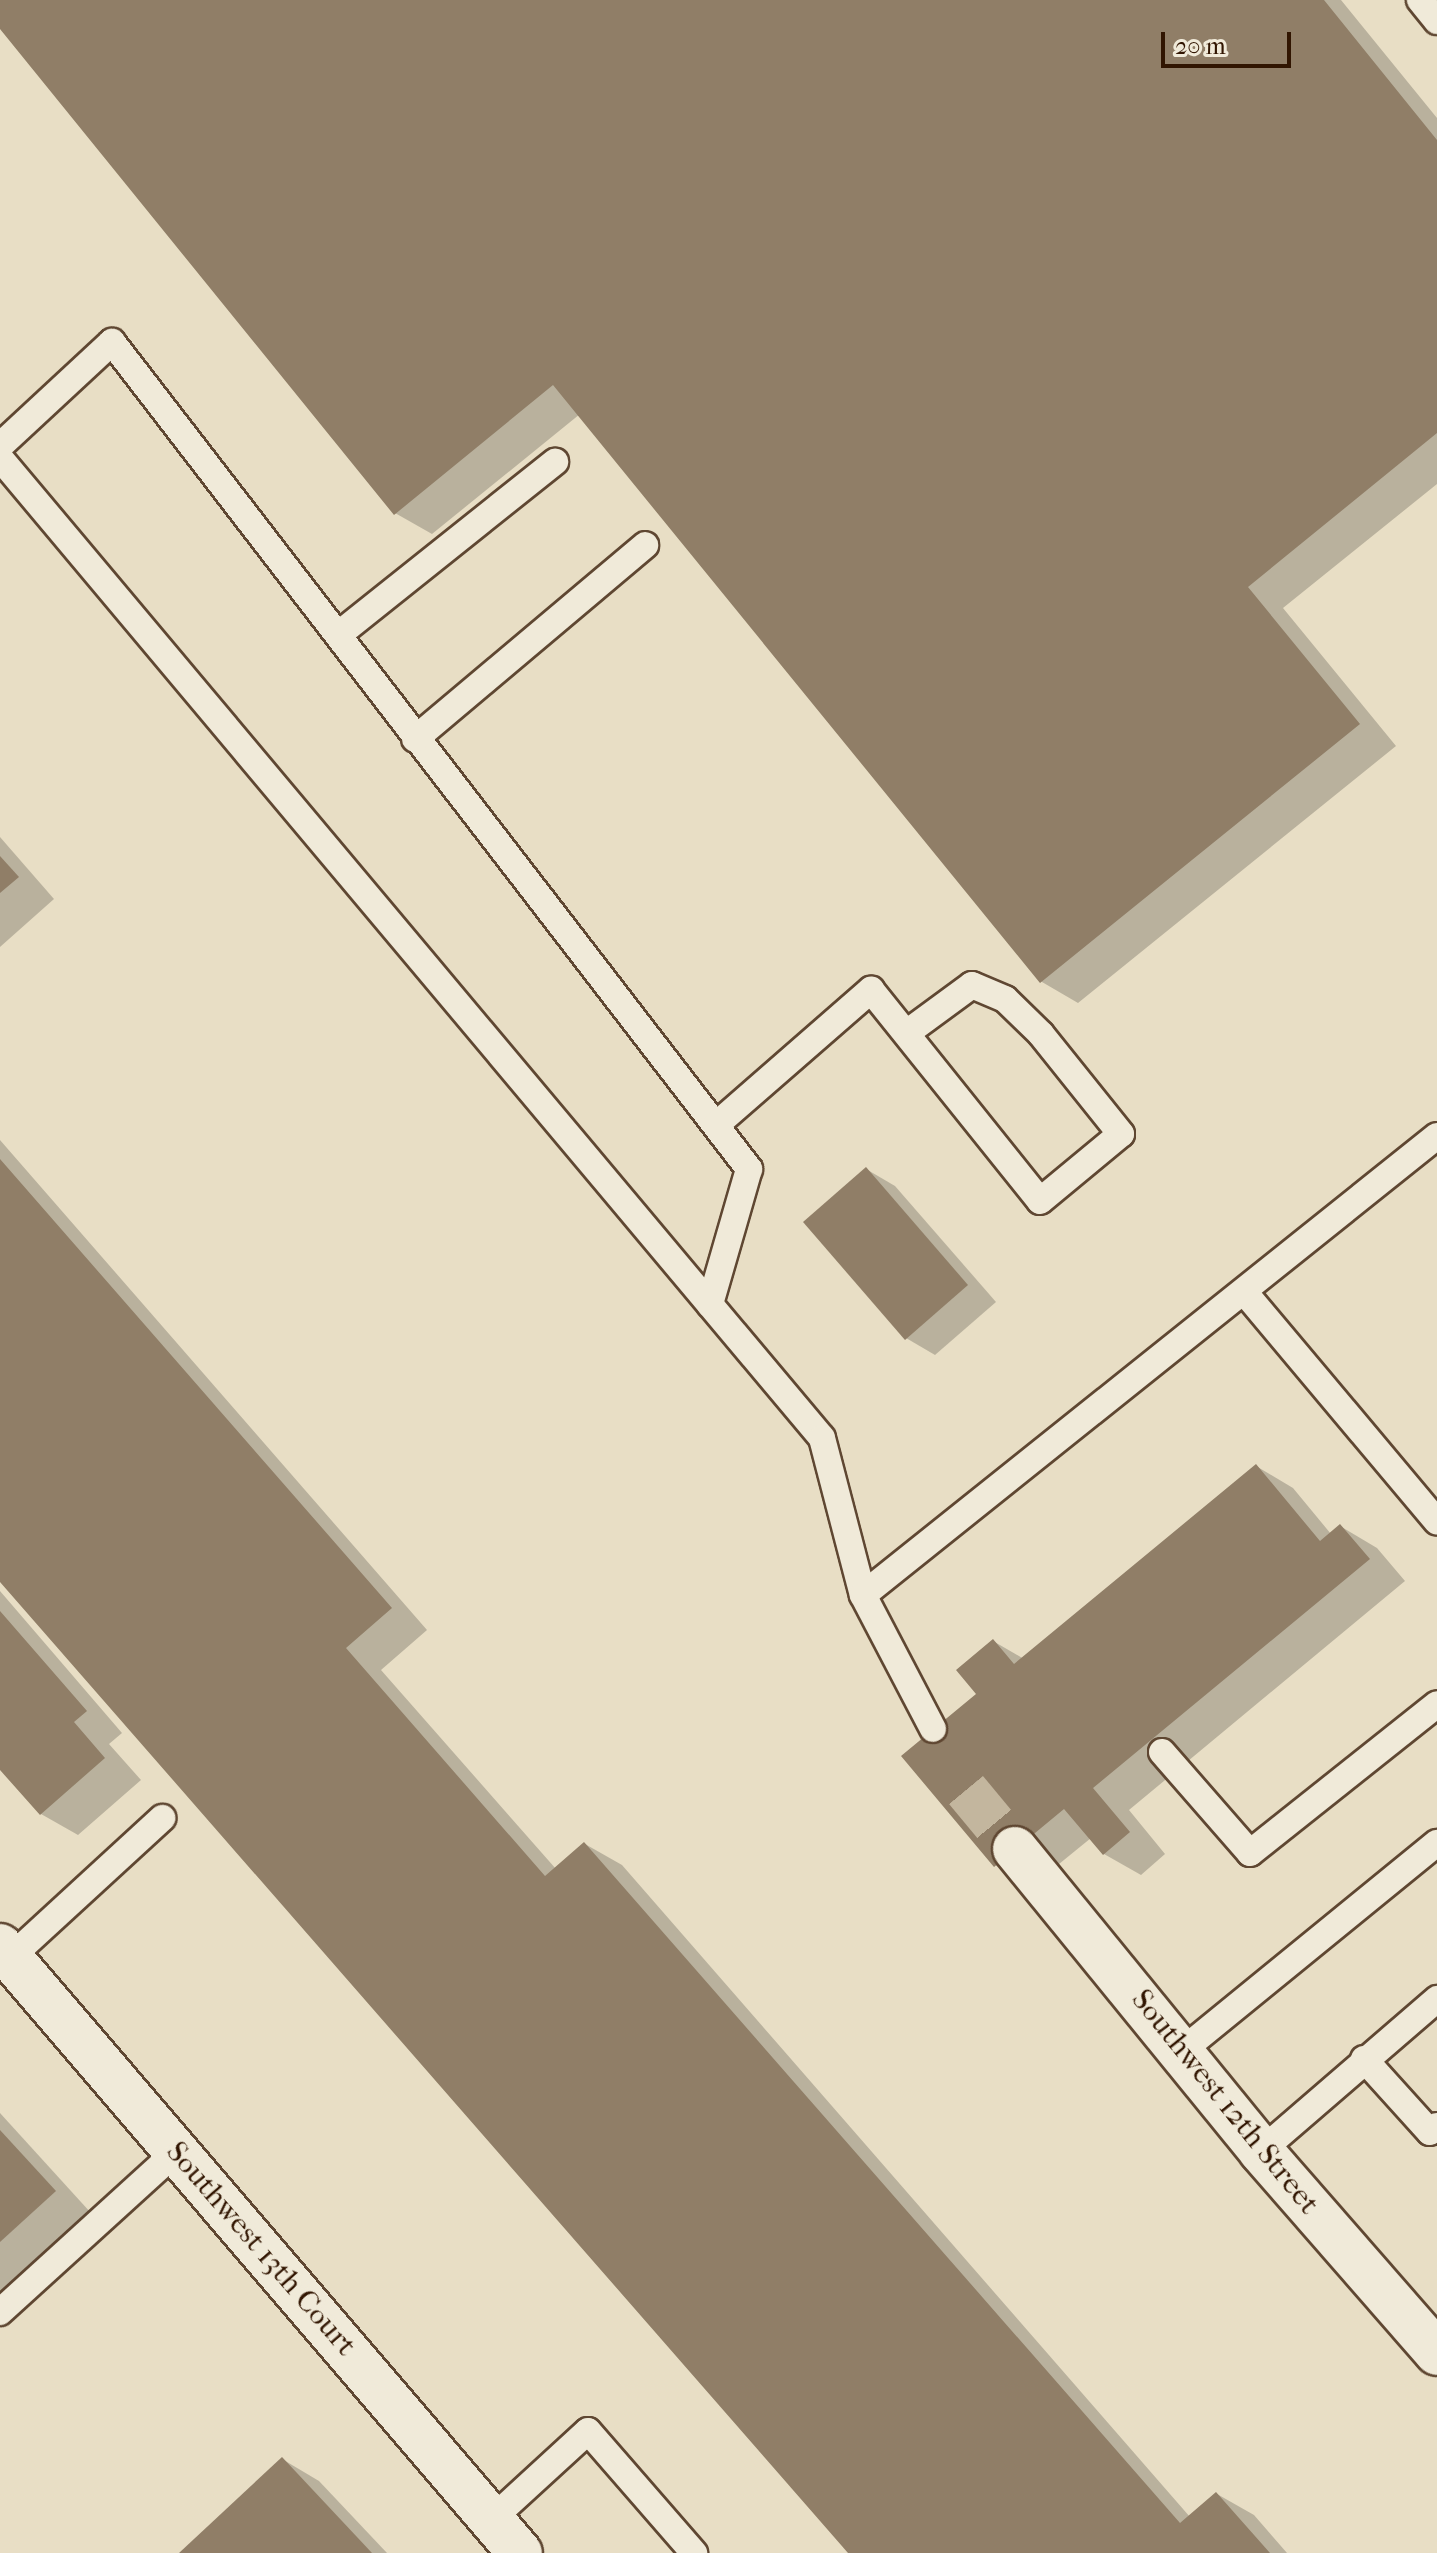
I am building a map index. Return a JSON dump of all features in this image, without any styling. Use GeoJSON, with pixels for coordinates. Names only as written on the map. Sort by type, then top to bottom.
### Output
{"type":"FeatureCollection","features":[{"type":"Feature","properties":{"kind":"street","name":"Southwest 12th Street"},"geometry":{"type":"LineString","coordinates":[[1015,1849],[1183,2050],[1261,2151],[1437,2353]]}},
{"type":"Feature","properties":{"kind":"street","name":"Southwest 13th Court"},"geometry":{"type":"LineString","coordinates":[[5,1952],[520,2553]]}},
{"type":"Feature","properties":{"kind":"lane"},"geometry":{"type":"LineString","coordinates":[[1420,0],[1437,21]]}},
{"type":"Feature","properties":{"kind":"lane"},"geometry":{"type":"LineString","coordinates":[[0,446],[112,342],[749,1169],[710,1304]]}},
{"type":"Feature","properties":{"kind":"lane"},"geometry":{"type":"LineString","coordinates":[[0,458],[822,1438],[863,1595],[933,1729]]}},
{"type":"Feature","properties":{"kind":"lane"},"geometry":{"type":"LineString","coordinates":[[338,635],[555,462]]}},
{"type":"Feature","properties":{"kind":"lane"},"geometry":{"type":"LineString","coordinates":[[415,739],[645,545]]}},
{"type":"Feature","properties":{"kind":"lane"},"geometry":{"type":"LineString","coordinates":[[716,1125],[871,990],[908,1032],[1040,1201],[1121,1134],[1041,1034],[1005,999],[972,985],[908,1032]]}},
{"type":"Feature","properties":{"kind":"lane"},"geometry":{"type":"LineString","coordinates":[[863,1595],[1246,1294],[1437,1136]]}},
{"type":"Feature","properties":{"kind":"lane"},"geometry":{"type":"LineString","coordinates":[[1246,1294],[1437,1522]]}},
{"type":"Feature","properties":{"kind":"lane"},"geometry":{"type":"LineString","coordinates":[[1162,1752],[1250,1853],[1437,1704]]}},
{"type":"Feature","properties":{"kind":"lane"},"geometry":{"type":"LineString","coordinates":[[5,1952],[162,1818]]}},
{"type":"Feature","properties":{"kind":"lane"},"geometry":{"type":"LineString","coordinates":[[1183,2050],[1437,1843]]}},
{"type":"Feature","properties":{"kind":"lane"},"geometry":{"type":"LineString","coordinates":[[1261,2151],[1437,1999]]}},
{"type":"Feature","properties":{"kind":"lane"},"geometry":{"type":"LineString","coordinates":[[1364,2059],[1435,2133]]}},
{"type":"Feature","properties":{"kind":"lane"},"geometry":{"type":"LineString","coordinates":[[0,2312],[177,2151]]}},
{"type":"Feature","properties":{"kind":"lane"},"geometry":{"type":"LineString","coordinates":[[492,2519],[588,2431],[694,2553]]}},
{"type":"Feature","properties":{"kind":"building"},"geometry":{"type":"Polygon","coordinates":[[[0,0],[1324,0],[1437,140],[1437,433],[1248,587],[1360,724],[1040,983],[553,385],[394,515],[0,29],[0,0]]]}},
{"type":"Feature","properties":{"kind":"building"},"geometry":{"type":"Polygon","coordinates":[[[0,856],[19,877],[0,893],[0,856]]]}},
{"type":"Feature","properties":{"kind":"building"},"geometry":{"type":"Polygon","coordinates":[[[0,1159],[392,1608],[346,1648],[545,1876],[584,1842],[1180,2523],[1216,2492],[1270,2553],[848,2553],[0,1582],[0,1159]]]}},
{"type":"Feature","properties":{"kind":"building"},"geometry":{"type":"Polygon","coordinates":[[[866,1167],[968,1285],[905,1340],[803,1222],[866,1167]]]}},
{"type":"Feature","properties":{"kind":"building"},"geometry":{"type":"Polygon","coordinates":[[[1256,1464],[1320,1541],[1340,1524],[1370,1559],[1093,1788],[1130,1832],[1103,1855],[1064,1809],[994,1867],[901,1756],[976,1694],[956,1670],[993,1639],[1014,1664],[1256,1464]]]}},
{"type":"Feature","properties":{"kind":"building"},"geometry":{"type":"Polygon","coordinates":[[[0,1611],[87,1711],[74,1722],[105,1758],[40,1815],[0,1770],[0,1611]]]}},
{"type":"Feature","properties":{"kind":"building"},"geometry":{"type":"Polygon","coordinates":[[[0,2130],[56,2191],[0,2242],[0,2130]]]}},
{"type":"Feature","properties":{"kind":"building"},"geometry":{"type":"Polygon","coordinates":[[[282,2457],[372,2553],[179,2553],[282,2457]]]}},
{"type":"Feature","properties":{"kind":"tunnel"},"geometry":{"type":"LineString","coordinates":[[966,1790],[1015,1849]]}}]}
